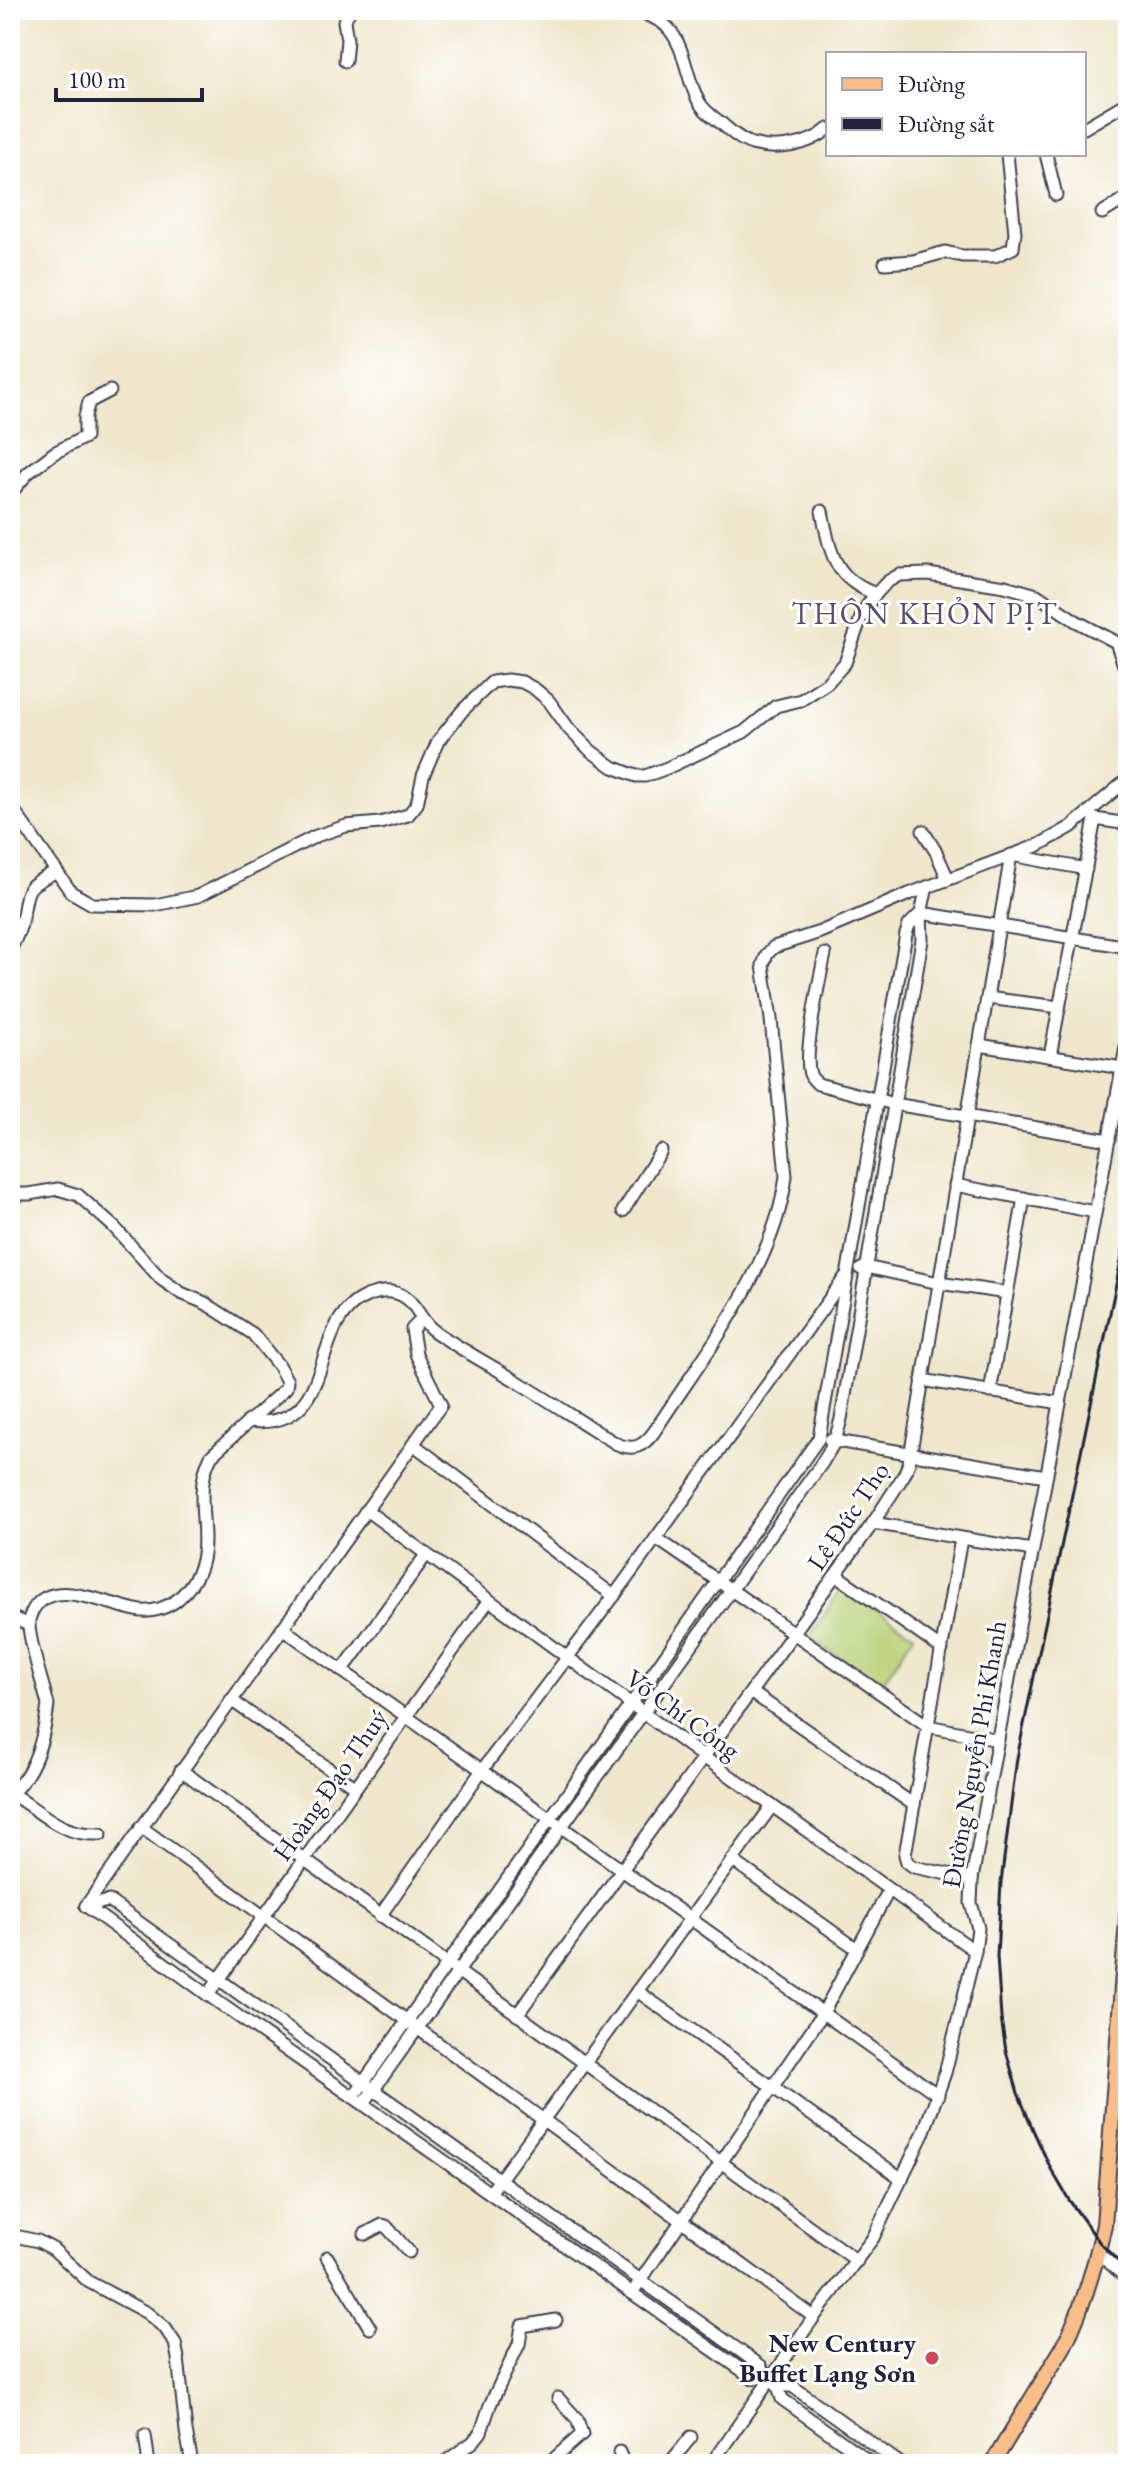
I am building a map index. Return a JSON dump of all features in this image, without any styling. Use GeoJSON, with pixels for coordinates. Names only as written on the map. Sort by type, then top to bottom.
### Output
{"type":"FeatureCollection","features":[{"type":"Feature","properties":{"kind":"main road"},"geometry":{"type":"LineString","coordinates":[[992,2464],[1069,2335],[1098,2253],[1121,2100],[1128,1907]]}},
{"type":"Feature","properties":{"kind":"street"},"geometry":{"type":"LineString","coordinates":[[345,61],[347,40],[344,21],[350,10]]}},
{"type":"Feature","properties":{"kind":"street"},"geometry":{"type":"LineString","coordinates":[[636,10],[667,26],[683,54],[698,101],[732,132],[751,143],[773,146],[805,142],[826,131]]}},
{"type":"Feature","properties":{"kind":"street"},"geometry":{"type":"LineString","coordinates":[[1086,127],[1128,102]]}},
{"type":"Feature","properties":{"kind":"street"},"geometry":{"type":"LineString","coordinates":[[885,263],[913,261],[945,252],[962,256],[995,256],[1013,248],[1015,233],[1007,156]]}},
{"type":"Feature","properties":{"kind":"street"},"geometry":{"type":"LineString","coordinates":[[1046,156],[1056,195]]}},
{"type":"Feature","properties":{"kind":"street"},"geometry":{"type":"LineString","coordinates":[[1102,213],[1128,197]]}},
{"type":"Feature","properties":{"kind":"street"},"geometry":{"type":"LineString","coordinates":[[10,494],[28,473],[54,453],[85,437],[89,402],[110,391]]}},
{"type":"Feature","properties":{"kind":"street"},"geometry":{"type":"LineString","coordinates":[[822,511],[832,554],[840,571],[876,594]]}},
{"type":"Feature","properties":{"kind":"street"},"geometry":{"type":"LineString","coordinates":[[10,805],[71,892],[92,904],[155,905],[198,896],[316,836],[346,826],[380,823],[408,815],[417,804],[423,776],[438,741],[488,685],[507,680],[522,682],[535,689],[549,701],[582,744],[613,767],[636,776],[654,773],[744,732],[776,706],[801,700],[827,683],[845,663],[863,612],[887,582],[899,575],[928,574],[1005,586],[1037,595],[1076,621],[1116,642],[1128,677]]}},
{"type":"Feature","properties":{"kind":"street"},"geometry":{"type":"LineString","coordinates":[[248,1421],[274,1419],[302,1407],[312,1390],[333,1332],[344,1314],[356,1301],[375,1293],[391,1292],[407,1297],[430,1328],[617,1444],[635,1448],[646,1442],[745,1289],[774,1231],[783,1197],[786,1176],[763,965],[767,954],[774,947],[820,932],[1039,845],[1071,827],[1128,779]]}},
{"type":"Feature","properties":{"kind":"street"},"geometry":{"type":"LineString","coordinates":[[1050,1056],[1095,819],[1128,824]]}},
{"type":"Feature","properties":{"kind":"street"},"geometry":{"type":"LineString","coordinates":[[923,831],[948,879]]}},
{"type":"Feature","properties":{"kind":"street"},"geometry":{"type":"LineString","coordinates":[[1011,855],[1086,869]]}},
{"type":"Feature","properties":{"kind":"street","name":"Lê Đức Thọ"},"geometry":{"type":"LineString","coordinates":[[517,2015],[705,1758],[904,1475],[1011,855]]}},
{"type":"Feature","properties":{"kind":"street"},"geometry":{"type":"LineString","coordinates":[[10,950],[19,930],[28,890],[55,872]]}},
{"type":"Feature","properties":{"kind":"street"},"geometry":{"type":"LineString","coordinates":[[354,2096],[458,1971],[732,1590],[835,1441],[922,940],[921,913],[927,887]]}},
{"type":"Feature","properties":{"kind":"street"},"geometry":{"type":"LineString","coordinates":[[921,913],[1128,947]]}},
{"type":"Feature","properties":{"kind":"street"},"geometry":{"type":"LineString","coordinates":[[364,2103],[447,1963],[819,1438],[906,934],[909,925],[921,913]]}},
{"type":"Feature","properties":{"kind":"street"},"geometry":{"type":"LineString","coordinates":[[825,954],[808,1063],[810,1075],[825,1087],[894,1104],[1109,1140]]}},
{"type":"Feature","properties":{"kind":"street"},"geometry":{"type":"LineString","coordinates":[[987,998],[1059,1007]]}},
{"type":"Feature","properties":{"kind":"street","name":"Đường Nguyễn Phi Khanh"},"geometry":{"type":"LineString","coordinates":[[711,2464],[880,2227],[938,2095],[975,1951],[978,1928],[971,1903],[972,1879],[1128,1036]]}},
{"type":"Feature","properties":{"kind":"street"},"geometry":{"type":"LineString","coordinates":[[979,1045],[1122,1068]]}},
{"type":"Feature","properties":{"kind":"street"},"geometry":{"type":"LineString","coordinates":[[623,1211],[661,1151]]}},
{"type":"Feature","properties":{"kind":"street"},"geometry":{"type":"LineString","coordinates":[[955,1185],[1095,1212]]}},
{"type":"Feature","properties":{"kind":"street"},"geometry":{"type":"LineString","coordinates":[[10,1194],[58,1189],[78,1195],[114,1227],[161,1279],[253,1334],[287,1381],[286,1388],[211,1456],[203,1471],[203,1563],[196,1578],[174,1602],[158,1609],[140,1611],[79,1594],[55,1594],[37,1603],[31,1614],[29,1625],[48,1705],[31,1769],[11,1795],[62,1828],[85,1835],[101,1834]]}},
{"type":"Feature","properties":{"kind":"street"},"geometry":{"type":"LineString","coordinates":[[990,1392],[1024,1198]]}},
{"type":"Feature","properties":{"kind":"street"},"geometry":{"type":"LineString","coordinates":[[380,1916],[482,1770],[614,1596],[849,1272],[866,1267],[939,1283],[1007,1293]]}},
{"type":"Feature","properties":{"kind":"street"},"geometry":{"type":"LineString","coordinates":[[86,1906],[441,1405],[416,1354],[412,1329],[422,1319]]}},
{"type":"Feature","properties":{"kind":"street"},"geometry":{"type":"LineString","coordinates":[[922,1380],[1060,1403]]}},
{"type":"Feature","properties":{"kind":"street"},"geometry":{"type":"LineString","coordinates":[[819,1438],[1046,1476]]}},
{"type":"Feature","properties":{"kind":"street"},"geometry":{"type":"LineString","coordinates":[[413,1444],[614,1596]]}},
{"type":"Feature","properties":{"kind":"street","name":"Võ Chí Công"},"geometry":{"type":"LineString","coordinates":[[366,1510],[975,1951]]}},
{"type":"Feature","properties":{"kind":"street"},"geometry":{"type":"LineString","coordinates":[[873,1523],[1032,1550]]}},
{"type":"Feature","properties":{"kind":"street"},"geometry":{"type":"LineString","coordinates":[[656,1538],[928,1726],[998,1740]]}},
{"type":"Feature","properties":{"kind":"street"},"geometry":{"type":"LineString","coordinates":[[961,1539],[905,1855],[907,1862],[914,1867],[972,1879]]}},
{"type":"Feature","properties":{"kind":"street"},"geometry":{"type":"LineString","coordinates":[[342,1671],[426,1555]]}},
{"type":"Feature","properties":{"kind":"street"},"geometry":{"type":"LineString","coordinates":[[836,1575],[942,1649]]}},
{"type":"Feature","properties":{"kind":"street","name":"Hoàng Đạo Thuý"},"geometry":{"type":"LineString","coordinates":[[208,1995],[489,1600]]}},
{"type":"Feature","properties":{"kind":"street"},"geometry":{"type":"LineString","coordinates":[[10,1617],[29,1625]]}},
{"type":"Feature","properties":{"kind":"street"},"geometry":{"type":"LineString","coordinates":[[282,1628],[938,2095]]}},
{"type":"Feature","properties":{"kind":"street"},"geometry":{"type":"LineString","coordinates":[[751,1692],[914,1805]]}},
{"type":"Feature","properties":{"kind":"street"},"geometry":{"type":"LineString","coordinates":[[231,1700],[355,1787]]}},
{"type":"Feature","properties":{"kind":"street"},"geometry":{"type":"LineString","coordinates":[[181,1770],[857,2261]]}},
{"type":"Feature","properties":{"kind":"street"},"geometry":{"type":"LineString","coordinates":[[490,2193],[772,1806]]}},
{"type":"Feature","properties":{"kind":"street"},"geometry":{"type":"LineString","coordinates":[[141,1827],[814,2317]]}},
{"type":"Feature","properties":{"kind":"street"},"geometry":{"type":"LineString","coordinates":[[732,1860],[857,1949]]}},
{"type":"Feature","properties":{"kind":"street"},"geometry":{"type":"LineString","coordinates":[[632,2293],[823,2013],[889,1890]]}},
{"type":"Feature","properties":{"kind":"street"},"geometry":{"type":"LineString","coordinates":[[86,1906],[109,1901],[761,2366],[782,2399],[873,2464]]}},
{"type":"Feature","properties":{"kind":"street"},"geometry":{"type":"LineString","coordinates":[[86,1906],[753,2378],[792,2386],[901,2464]]}},
{"type":"Feature","properties":{"kind":"street"},"geometry":{"type":"LineString","coordinates":[[637,1991],[902,2179]]}},
{"type":"Feature","properties":{"kind":"street"},"geometry":{"type":"LineString","coordinates":[[365,2234],[386,2226],[409,2252]]}},
{"type":"Feature","properties":{"kind":"street"},"geometry":{"type":"LineString","coordinates":[[10,2235],[38,2241],[53,2249],[89,2282],[147,2313],[165,2328],[175,2343],[178,2358],[192,2464]]}},
{"type":"Feature","properties":{"kind":"street"},"geometry":{"type":"LineString","coordinates":[[1098,2253],[1128,2279]]}},
{"type":"Feature","properties":{"kind":"street"},"geometry":{"type":"LineString","coordinates":[[327,2257],[370,2328]]}},
{"type":"Feature","properties":{"kind":"street"},"geometry":{"type":"LineString","coordinates":[[442,2464],[473,2442],[481,2432],[490,2405],[519,2344],[521,2327],[556,2320]]}},
{"type":"Feature","properties":{"kind":"street"},"geometry":{"type":"LineString","coordinates":[[548,2464],[582,2434],[577,2419],[558,2398]]}},
{"type":"Feature","properties":{"kind":"street"},"geometry":{"type":"LineString","coordinates":[[145,2435],[149,2464]]}},
{"type":"Feature","properties":{"kind":"street"},"geometry":{"type":"LineString","coordinates":[[669,2464],[691,2437]]}},
{"type":"Feature","properties":{"kind":"street"},"geometry":{"type":"LineString","coordinates":[[619,2452],[624,2464]]}},
{"type":"Feature","properties":{"kind":"green space"},"geometry":{"type":"Polygon","coordinates":[[[842,1587],[914,1634],[881,1685],[809,1638],[842,1587]]]}},
{"type":"Feature","properties":{"kind":"railway"},"geometry":{"type":"LineString","coordinates":[[1128,1227],[1017,1758],[1001,1882],[997,1956],[1006,2051],[1034,2132],[1069,2200],[1100,2243],[1128,2271]]}},
{"type":"Feature","properties":{"kind":"place","name":"New Century Buffet Lạng Sơn"},"geometry":{"type":"Point","coordinates":[932,2358]}},
{"type":"Feature","properties":{"kind":"district","name":"THÔN KHỎN PỊT"},"geometry":{"type":"Point","coordinates":[925,614]}}]}
